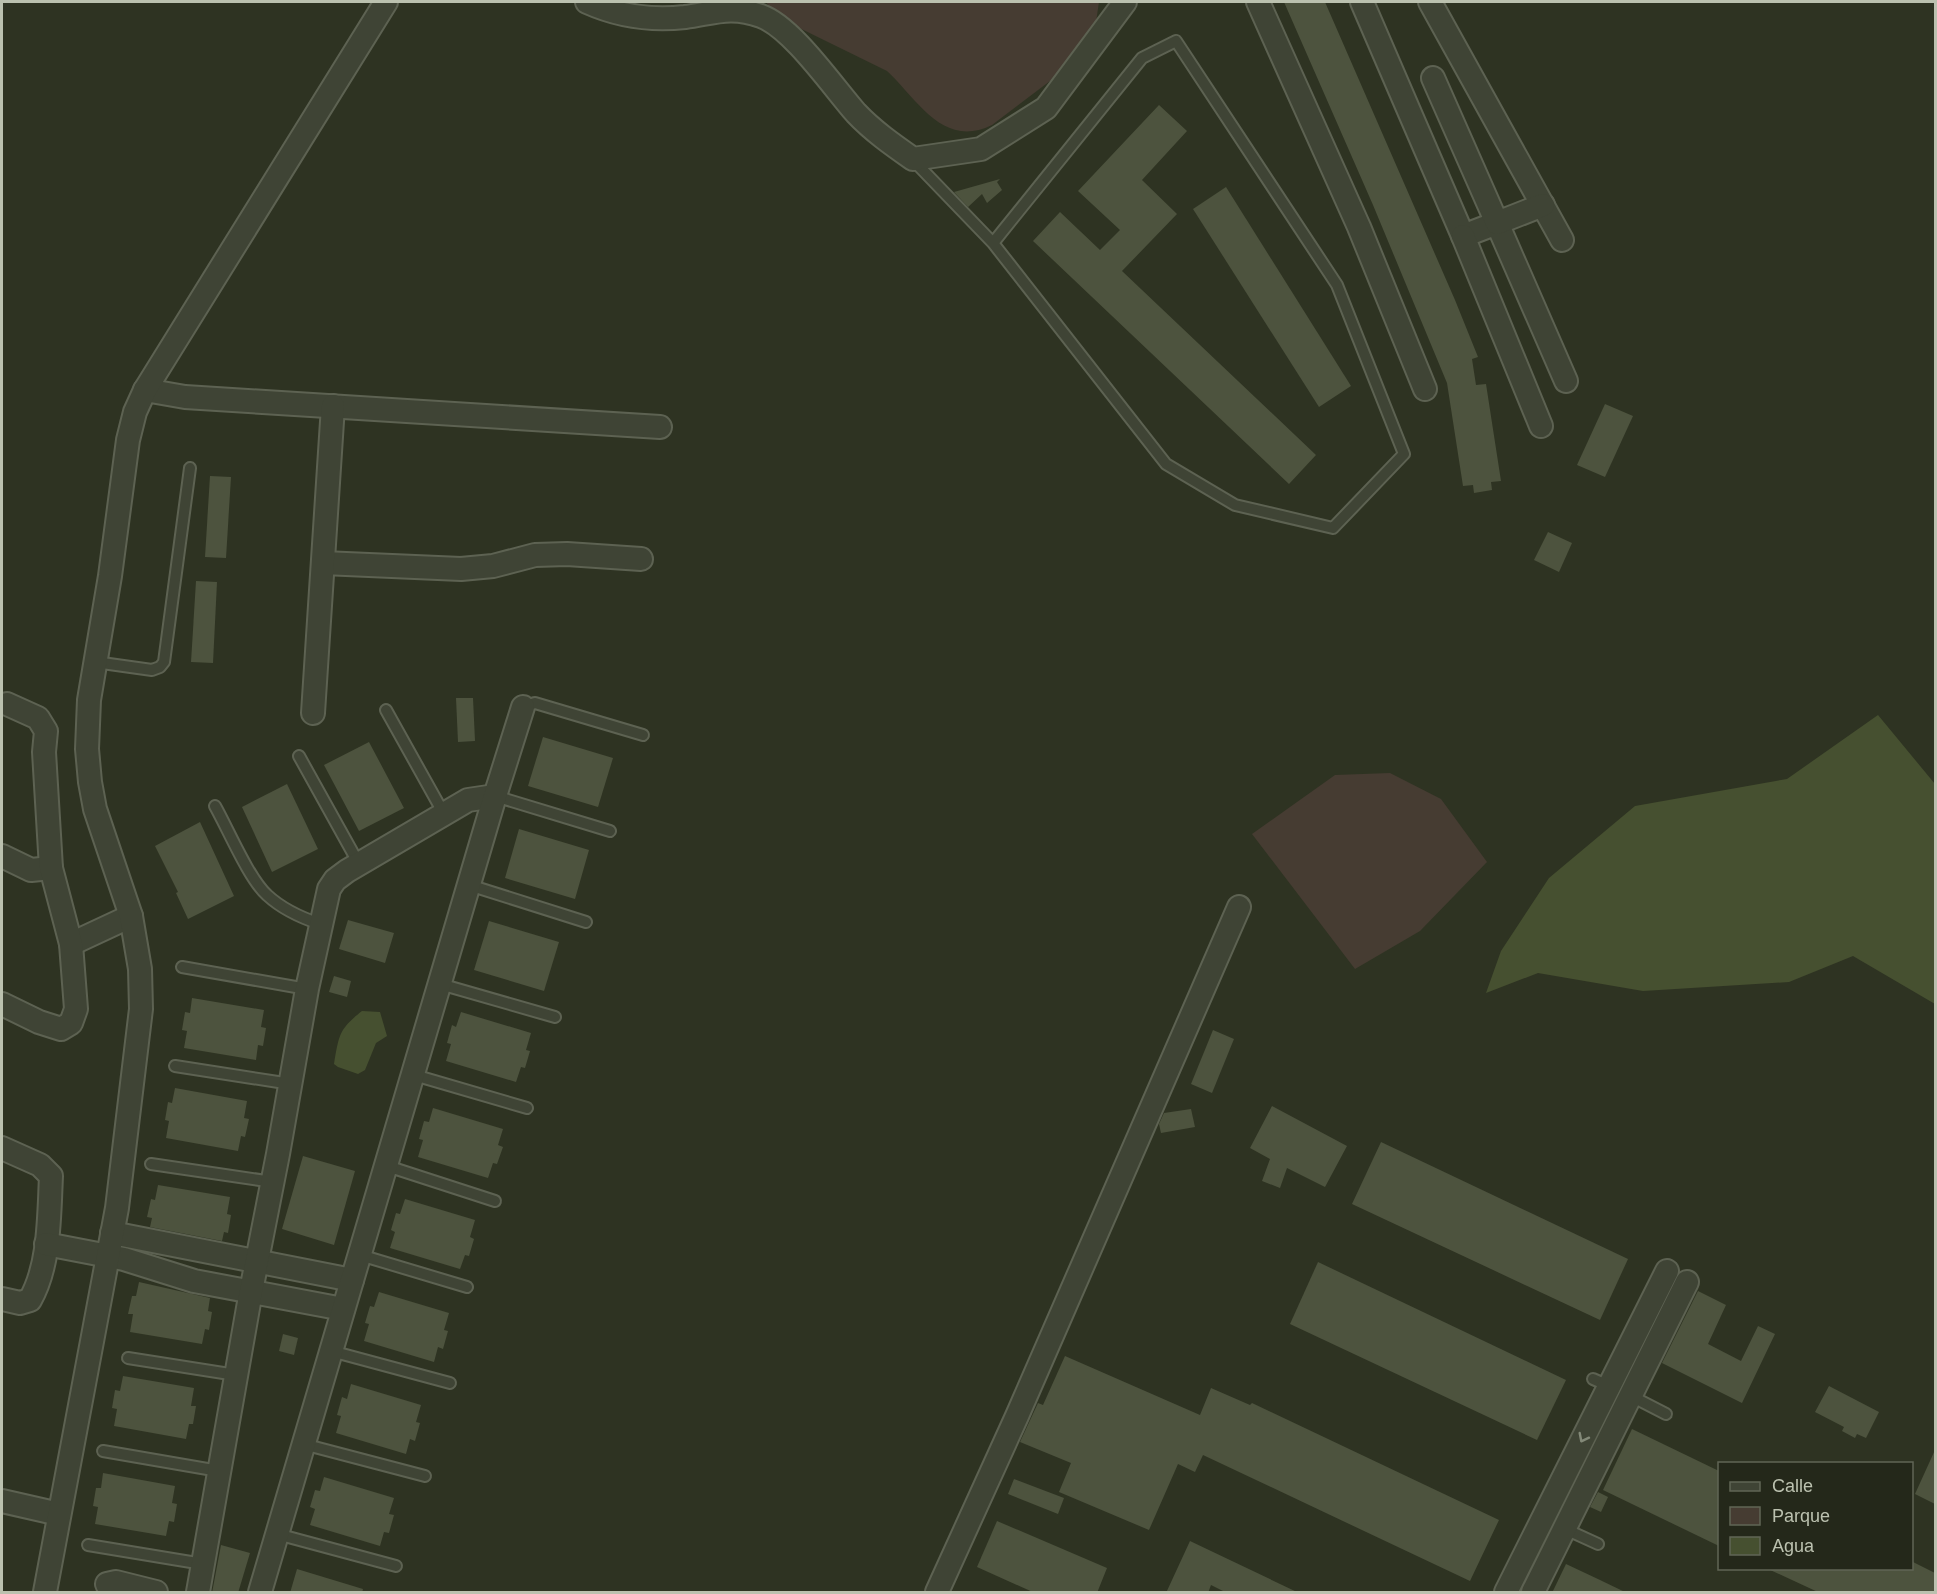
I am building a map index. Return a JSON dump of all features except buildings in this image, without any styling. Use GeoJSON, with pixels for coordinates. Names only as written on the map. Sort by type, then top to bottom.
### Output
{"type":"FeatureCollection","features":[{"type":"Feature","properties":{"kind":"street"},"geometry":{"type":"LineString","coordinates":[[45,1593],[112,1233],[141,1009],[140,969],[131,916],[95,809],[87,749],[89,700],[110,576],[128,440],[135,412],[145,390],[386,2]]}},
{"type":"Feature","properties":{"kind":"street"},"geometry":{"type":"LineString","coordinates":[[587,2],[639,18],[686,17],[715,10],[742,10],[764,16],[793,38],[857,114],[887,141],[913,159],[981,149],[1046,108],[1125,2]]}},
{"type":"Feature","properties":{"kind":"street"},"geometry":{"type":"LineString","coordinates":[[1258,2],[1359,227],[1425,388]]}},
{"type":"Feature","properties":{"kind":"street"},"geometry":{"type":"LineString","coordinates":[[1362,2],[1463,236],[1541,426]]}},
{"type":"Feature","properties":{"kind":"street"},"geometry":{"type":"LineString","coordinates":[[1430,2],[1562,240]]}},
{"type":"Feature","properties":{"kind":"street"},"geometry":{"type":"LineString","coordinates":[[1433,78],[1566,381]]}},
{"type":"Feature","properties":{"kind":"street"},"geometry":{"type":"LineString","coordinates":[[1463,236],[1543,205]]}},
{"type":"Feature","properties":{"kind":"street"},"geometry":{"type":"LineString","coordinates":[[145,390],[185,397],[660,427]]}},
{"type":"Feature","properties":{"kind":"street"},"geometry":{"type":"LineString","coordinates":[[313,713],[333,406]]}},
{"type":"Feature","properties":{"kind":"street"},"geometry":{"type":"LineString","coordinates":[[323,563],[461,569],[493,566],[535,555],[567,554],[641,559]]}},
{"type":"Feature","properties":{"kind":"street"},"geometry":{"type":"LineString","coordinates":[[2,1004],[39,1022],[61,1029],[72,1023],[76,1010],[71,944],[51,868],[44,752],[46,731],[38,718],[7,704]]}},
{"type":"Feature","properties":{"kind":"street"},"geometry":{"type":"LineString","coordinates":[[260,1593],[523,707]]}},
{"type":"Feature","properties":{"kind":"street"},"geometry":{"type":"LineString","coordinates":[[198,1593],[251,1291],[320,924],[329,889],[341,875],[468,800],[495,796]]}},
{"type":"Feature","properties":{"kind":"street"},"geometry":{"type":"LineString","coordinates":[[2,856],[31,870],[51,868]]}},
{"type":"Feature","properties":{"kind":"street"},"geometry":{"type":"LineString","coordinates":[[937,1593],[1022,1405],[1239,908]]}},
{"type":"Feature","properties":{"kind":"street"},"geometry":{"type":"LineString","coordinates":[[71,944],[131,916]]}},
{"type":"Feature","properties":{"kind":"street"},"geometry":{"type":"LineString","coordinates":[[2,1148],[40,1165],[51,1176],[46,1244],[38,1287],[30,1300],[20,1303],[2,1299]]}},
{"type":"Feature","properties":{"kind":"street"},"geometry":{"type":"LineString","coordinates":[[112,1233],[352,1280]]}},
{"type":"Feature","properties":{"kind":"street"},"geometry":{"type":"LineString","coordinates":[[46,1244],[139,1263],[175,1276],[343,1309]]}},
{"type":"Feature","properties":{"kind":"street"},"geometry":{"type":"LineString","coordinates":[[1506,1593],[1601,1382],[1667,1271]]}},
{"type":"Feature","properties":{"kind":"street"},"geometry":{"type":"LineString","coordinates":[[1533,1593],[1687,1282]]}},
{"type":"Feature","properties":{"kind":"street"},"geometry":{"type":"LineString","coordinates":[[1601,1382],[1631,1396]]}},
{"type":"Feature","properties":{"kind":"street"},"geometry":{"type":"LineString","coordinates":[[2,1501],[59,1514]]}},
{"type":"Feature","properties":{"kind":"street"},"geometry":{"type":"LineString","coordinates":[[1540,1515],[1565,1528]]}},
{"type":"Feature","properties":{"kind":"street"},"geometry":{"type":"LineString","coordinates":[[102,1588],[117,1582],[156,1593]]}},
{"type":"Feature","properties":{"kind":"lane"},"geometry":{"type":"LineString","coordinates":[[913,159],[993,243],[1166,464],[1235,505],[1333,528],[1404,454],[1336,285],[1176,41],[1142,58],[993,243]]}},
{"type":"Feature","properties":{"kind":"lane"},"geometry":{"type":"LineString","coordinates":[[95,662],[152,670],[164,663],[190,468]]}},
{"type":"Feature","properties":{"kind":"lane"},"geometry":{"type":"LineString","coordinates":[[523,707],[535,703],[643,735]]}},
{"type":"Feature","properties":{"kind":"lane"},"geometry":{"type":"LineString","coordinates":[[386,710],[444,814]]}},
{"type":"Feature","properties":{"kind":"lane"},"geometry":{"type":"LineString","coordinates":[[299,756],[359,864]]}},
{"type":"Feature","properties":{"kind":"lane"},"geometry":{"type":"LineString","coordinates":[[495,796],[610,831]]}},
{"type":"Feature","properties":{"kind":"lane"},"geometry":{"type":"LineString","coordinates":[[215,806],[256,882],[266,895],[299,916],[320,924]]}},
{"type":"Feature","properties":{"kind":"lane"},"geometry":{"type":"LineString","coordinates":[[469,885],[586,922]]}},
{"type":"Feature","properties":{"kind":"lane"},"geometry":{"type":"LineString","coordinates":[[182,967],[308,989]]}},
{"type":"Feature","properties":{"kind":"lane"},"geometry":{"type":"LineString","coordinates":[[440,984],[555,1017]]}},
{"type":"Feature","properties":{"kind":"lane"},"geometry":{"type":"LineString","coordinates":[[175,1066],[291,1084]]}},
{"type":"Feature","properties":{"kind":"lane"},"geometry":{"type":"LineString","coordinates":[[414,1075],[527,1108]]}},
{"type":"Feature","properties":{"kind":"lane"},"geometry":{"type":"LineString","coordinates":[[151,1164],[273,1182]]}},
{"type":"Feature","properties":{"kind":"lane"},"geometry":{"type":"LineString","coordinates":[[387,1166],[495,1201]]}},
{"type":"Feature","properties":{"kind":"lane"},"geometry":{"type":"LineString","coordinates":[[360,1255],[466,1287]]}},
{"type":"Feature","properties":{"kind":"lane"},"geometry":{"type":"LineString","coordinates":[[331,1351],[450,1383]]}},
{"type":"Feature","properties":{"kind":"lane"},"geometry":{"type":"LineString","coordinates":[[128,1358],[236,1375]]}},
{"type":"Feature","properties":{"kind":"lane"},"geometry":{"type":"LineString","coordinates":[[1631,1396],[1666,1414]]}},
{"type":"Feature","properties":{"kind":"lane"},"geometry":{"type":"LineString","coordinates":[[303,1444],[425,1476]]}},
{"type":"Feature","properties":{"kind":"lane"},"geometry":{"type":"LineString","coordinates":[[103,1452],[219,1471]]}},
{"type":"Feature","properties":{"kind":"lane"},"geometry":{"type":"LineString","coordinates":[[1565,1528],[1598,1544]]}},
{"type":"Feature","properties":{"kind":"lane"},"geometry":{"type":"LineString","coordinates":[[277,1534],[396,1566]]}},
{"type":"Feature","properties":{"kind":"lane"},"geometry":{"type":"LineString","coordinates":[[88,1545],[203,1564]]}},
{"type":"Feature","properties":{"kind":"green space"},"geometry":{"type":"Polygon","coordinates":[[[766,2],[1099,2],[1096,22],[1083,56],[992,125],[975,131],[959,131],[933,118],[887,71],[777,17],[766,2]]]}},
{"type":"Feature","properties":{"kind":"green space"},"geometry":{"type":"Polygon","coordinates":[[[1390,773],[1441,799],[1487,862],[1420,931],[1355,969],[1252,834],[1335,775],[1390,773]]]}},
{"type":"Feature","properties":{"kind":"water"},"geometry":{"type":"Polygon","coordinates":[[[1878,715],[1935,784],[1935,1004],[1853,956],[1789,982],[1643,991],[1538,973],[1486,993],[1501,951],[1549,878],[1635,806],[1787,779],[1878,715]]]}},
{"type":"Feature","properties":{"kind":"water"},"geometry":{"type":"Polygon","coordinates":[[[362,1011],[380,1012],[387,1036],[376,1043],[365,1070],[358,1074],[334,1064],[341,1033],[362,1011]]]}}]}
